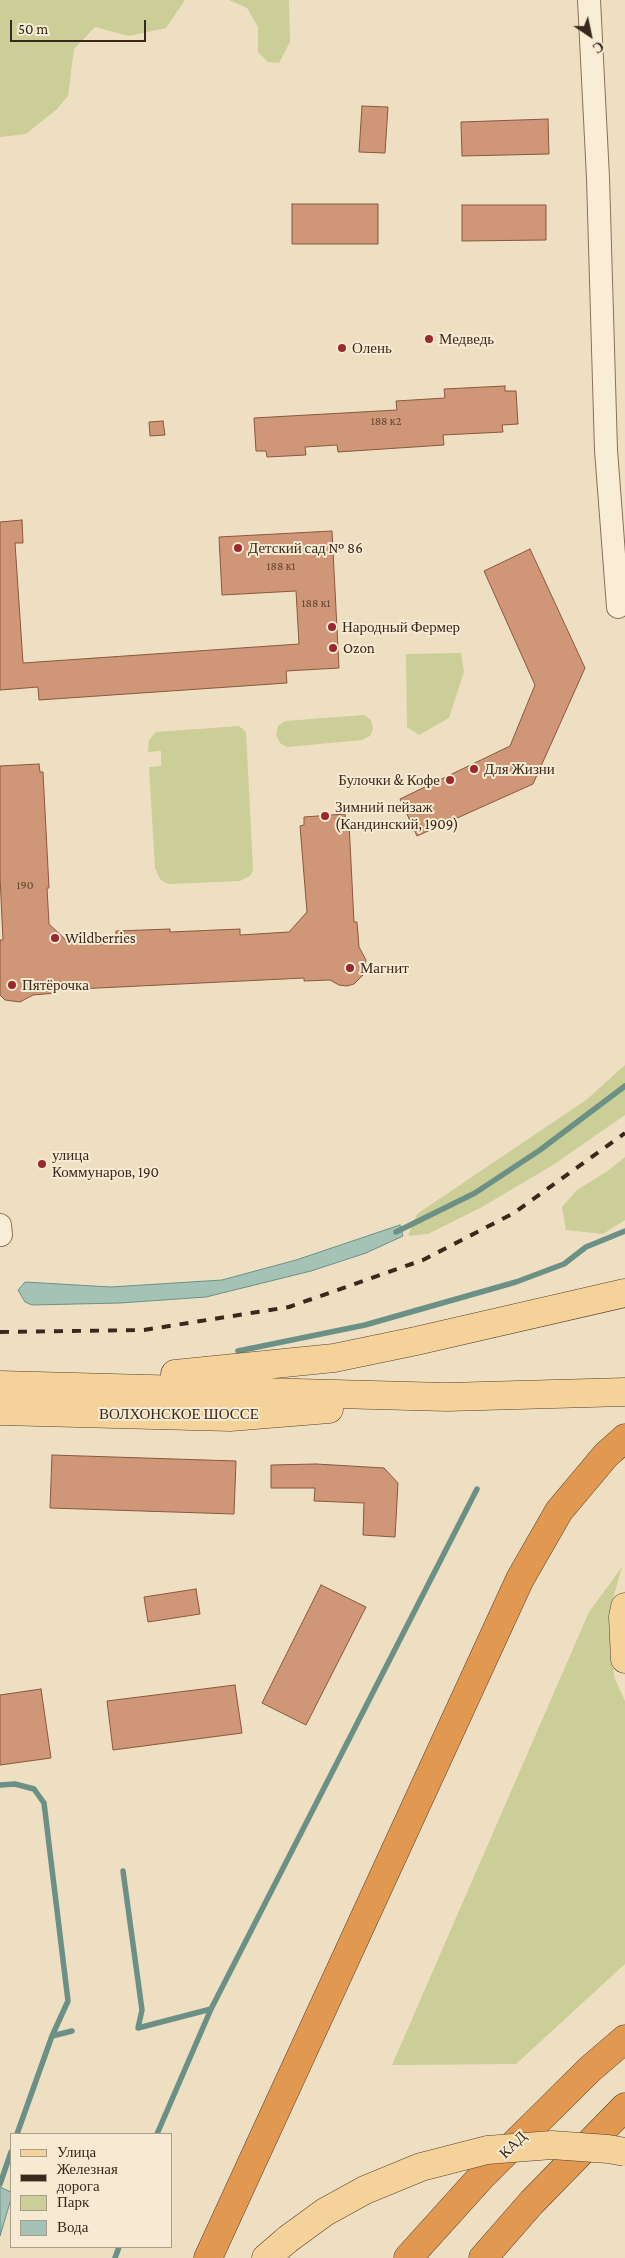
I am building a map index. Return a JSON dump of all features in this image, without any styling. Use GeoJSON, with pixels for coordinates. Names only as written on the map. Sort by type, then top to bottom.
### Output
{"type":"FeatureCollection","features":[{"type":"Feature","properties":{"kind":"highway"},"geometry":{"type":"LineString","coordinates":[[208,2258],[520,1579],[559,1511],[606,1455],[625,1438]]}},
{"type":"Feature","properties":{"kind":"highway","name":"КАД"},"geometry":{"type":"LineString","coordinates":[[408,2258],[482,2176],[590,2069],[625,2039]]}},
{"type":"Feature","properties":{"kind":"highway"},"geometry":{"type":"LineString","coordinates":[[483,2258],[532,2202],[625,2107]]}},
{"type":"Feature","properties":{"kind":"main road"},"geometry":{"type":"LineString","coordinates":[[29,1412],[33,1399],[32,1386],[229,1370],[334,1358],[625,1293]]}},
{"type":"Feature","properties":{"kind":"main road","name":"ВОЛХОНСКОЕ ШОССЕ"},"geometry":{"type":"LineString","coordinates":[[0,1385],[447,1397],[625,1392]]}},
{"type":"Feature","properties":{"kind":"main road","name":"ВОЛХОНСКОЕ ШОССЕ"},"geometry":{"type":"LineString","coordinates":[[488,1396],[625,1401]]}},
{"type":"Feature","properties":{"kind":"main road","name":"ВОЛХОНСКОЕ ШОССЕ"},"geometry":{"type":"LineString","coordinates":[[0,1411],[230,1417],[447,1397]]}},
{"type":"Feature","properties":{"kind":"main road"},"geometry":{"type":"LineString","coordinates":[[625,1607],[623,1617],[625,1659]]}},
{"type":"Feature","properties":{"kind":"main road"},"geometry":{"type":"LineString","coordinates":[[266,2258],[288,2238],[325,2212],[364,2190],[421,2167],[486,2150],[552,2145],[608,2148],[625,2152]]}},
{"type":"Feature","properties":{"kind":"street"},"geometry":{"type":"LineString","coordinates":[[589,0],[599,188],[606,450],[618,607]]}},
{"type":"Feature","properties":{"kind":"green space"},"geometry":{"type":"Polygon","coordinates":[[[0,0],[185,0],[166,28],[129,36],[95,27],[74,49],[68,96],[57,109],[26,134],[0,137],[0,0]]]}},
{"type":"Feature","properties":{"kind":"green space"},"geometry":{"type":"Polygon","coordinates":[[[229,0],[289,0],[290,42],[279,63],[268,62],[258,52],[258,27],[247,8],[229,0]]]}},
{"type":"Feature","properties":{"kind":"green space"},"geometry":{"type":"Polygon","coordinates":[[[461,653],[464,672],[449,718],[419,735],[407,727],[406,654],[461,653]]]}},
{"type":"Feature","properties":{"kind":"green space"},"geometry":{"type":"Polygon","coordinates":[[[364,715],[371,720],[373,729],[370,736],[362,740],[287,747],[280,743],[276,735],[278,726],[285,721],[364,715]]]}},
{"type":"Feature","properties":{"kind":"green space"},"geometry":{"type":"Polygon","coordinates":[[[239,726],[246,732],[253,870],[250,876],[240,881],[169,884],[164,882],[160,879],[155,868],[149,767],[161,766],[161,751],[148,752],[149,740],[156,732],[239,726]]]}},
{"type":"Feature","properties":{"kind":"green space"},"geometry":{"type":"Polygon","coordinates":[[[625,1065],[625,1115],[553,1165],[482,1207],[428,1234],[408,1236],[417,1214],[586,1100],[625,1065]]]}},
{"type":"Feature","properties":{"kind":"green space"},"geometry":{"type":"Polygon","coordinates":[[[625,1157],[625,1220],[603,1234],[566,1230],[562,1207],[577,1190],[606,1172],[625,1157]]]}},
{"type":"Feature","properties":{"kind":"green space"},"geometry":{"type":"Polygon","coordinates":[[[622,1567],[613,1599],[610,1626],[610,1654],[615,1679],[625,1701],[625,1964],[516,2064],[392,2065],[589,1612],[622,1567]]]}},
{"type":"Feature","properties":{"kind":"water"},"geometry":{"type":"Polygon","coordinates":[[[400,1225],[403,1236],[366,1253],[311,1271],[206,1297],[120,1303],[32,1305],[25,1302],[18,1290],[25,1282],[111,1287],[222,1280],[296,1260],[400,1225]]]}},
{"type":"Feature","properties":{"kind":"water"},"geometry":{"type":"Polygon","coordinates":[[[0,2187],[10,2192],[10,2202],[0,2236],[0,2187]]]}},
{"type":"Feature","properties":{"kind":"building"},"geometry":{"type":"Polygon","coordinates":[[[362,106],[388,107],[385,153],[359,152],[362,106]]]}},
{"type":"Feature","properties":{"kind":"building"},"geometry":{"type":"Polygon","coordinates":[[[548,119],[549,154],[462,156],[461,122],[548,119]]]}},
{"type":"Feature","properties":{"kind":"building"},"geometry":{"type":"Polygon","coordinates":[[[292,204],[378,204],[378,244],[292,244],[292,204]]]}},
{"type":"Feature","properties":{"kind":"building"},"geometry":{"type":"Polygon","coordinates":[[[462,205],[546,205],[546,240],[462,241],[462,205]]]}},
{"type":"Feature","properties":{"kind":"building"},"geometry":{"type":"Polygon","coordinates":[[[505,386],[505,391],[516,391],[518,424],[502,425],[503,432],[443,435],[444,445],[338,452],[337,445],[305,447],[306,455],[267,457],[266,451],[256,451],[254,418],[397,410],[396,401],[445,398],[444,389],[505,386]]]}},
{"type":"Feature","properties":{"kind":"building"},"geometry":{"type":"Polygon","coordinates":[[[163,421],[165,435],[150,436],[149,422],[163,421]]]}},
{"type":"Feature","properties":{"kind":"building"},"geometry":{"type":"Polygon","coordinates":[[[22,520],[23,543],[15,543],[23,663],[299,644],[296,591],[222,595],[219,537],[332,531],[339,668],[286,671],[287,683],[39,700],[38,687],[0,690],[0,522],[22,520]]]}},
{"type":"Feature","properties":{"kind":"building"},"geometry":{"type":"Polygon","coordinates":[[[530,549],[585,668],[533,784],[417,836],[400,799],[510,746],[535,685],[484,571],[530,549]]]}},
{"type":"Feature","properties":{"kind":"building"},"geometry":{"type":"Polygon","coordinates":[[[39,764],[40,772],[43,772],[49,924],[69,943],[116,941],[116,931],[170,929],[170,932],[240,929],[240,935],[289,932],[307,912],[300,826],[304,825],[304,817],[345,814],[346,823],[349,823],[354,922],[357,922],[359,947],[366,960],[363,975],[354,984],[347,986],[339,985],[330,980],[304,981],[304,978],[57,990],[57,993],[33,995],[20,1002],[5,1000],[0,995],[0,940],[3,940],[0,877],[0,766],[39,764]]]}},
{"type":"Feature","properties":{"kind":"building"},"geometry":{"type":"Polygon","coordinates":[[[52,1455],[236,1461],[234,1514],[50,1508],[52,1455]]]}},
{"type":"Feature","properties":{"kind":"building"},"geometry":{"type":"Polygon","coordinates":[[[316,1464],[384,1468],[398,1483],[395,1537],[363,1535],[364,1503],[314,1501],[315,1488],[271,1488],[271,1465],[316,1464]]]}},
{"type":"Feature","properties":{"kind":"building"},"geometry":{"type":"Polygon","coordinates":[[[321,1585],[366,1607],[306,1725],[262,1703],[321,1585]]]}},
{"type":"Feature","properties":{"kind":"building"},"geometry":{"type":"Polygon","coordinates":[[[196,1589],[200,1614],[148,1622],[144,1597],[196,1589]]]}},
{"type":"Feature","properties":{"kind":"building"},"geometry":{"type":"Polygon","coordinates":[[[235,1685],[242,1733],[113,1750],[107,1701],[235,1685]]]}},
{"type":"Feature","properties":{"kind":"building"},"geometry":{"type":"Polygon","coordinates":[[[41,1689],[51,1758],[0,1765],[0,1695],[41,1689]]]}},
{"type":"Feature","properties":{"kind":"waterway"},"geometry":{"type":"LineString","coordinates":[[396,1232],[475,1193],[540,1150],[625,1086]]}},
{"type":"Feature","properties":{"kind":"waterway"},"geometry":{"type":"LineString","coordinates":[[238,1351],[365,1325],[516,1282],[564,1264],[586,1247],[625,1231]]}},
{"type":"Feature","properties":{"kind":"waterway"},"geometry":{"type":"LineString","coordinates":[[157,2133],[211,2009],[477,1489]]}},
{"type":"Feature","properties":{"kind":"waterway"},"geometry":{"type":"LineString","coordinates":[[0,1785],[15,1784],[34,1789],[44,1803],[68,2001],[52,2036]]}},
{"type":"Feature","properties":{"kind":"waterway"},"geometry":{"type":"LineString","coordinates":[[123,1871],[142,2010],[138,2028],[211,2009]]}},
{"type":"Feature","properties":{"kind":"waterway"},"geometry":{"type":"LineString","coordinates":[[17,2133],[52,2036],[72,2031]]}},
{"type":"Feature","properties":{"kind":"waterway"},"geometry":{"type":"LineString","coordinates":[[0,2184],[10,2155]]}},
{"type":"Feature","properties":{"kind":"waterway"},"geometry":{"type":"LineString","coordinates":[[115,2258],[119,2248]]}},
{"type":"Feature","properties":{"kind":"railway"},"geometry":{"type":"LineString","coordinates":[[0,1332],[144,1330],[289,1307],[423,1260],[514,1213],[625,1133]]}},
{"type":"Feature","properties":{"kind":"place","name":"Медведь"},"geometry":{"type":"Point","coordinates":[429,339]}},
{"type":"Feature","properties":{"kind":"place","name":"Олень"},"geometry":{"type":"Point","coordinates":[342,348]}},
{"type":"Feature","properties":{"kind":"place","name":"Детский сад № 86"},"geometry":{"type":"Point","coordinates":[238,548]}},
{"type":"Feature","properties":{"kind":"place","name":"Народный Фермер"},"geometry":{"type":"Point","coordinates":[332,627]}},
{"type":"Feature","properties":{"kind":"place","name":"Ozon"},"geometry":{"type":"Point","coordinates":[333,648]}},
{"type":"Feature","properties":{"kind":"place","name":"Для Жизни"},"geometry":{"type":"Point","coordinates":[474,769]}},
{"type":"Feature","properties":{"kind":"place","name":"Булочки & Кофе"},"geometry":{"type":"Point","coordinates":[450,780]}},
{"type":"Feature","properties":{"kind":"place","name":"Зимний пейзаж (Кандинский, 1909)"},"geometry":{"type":"Point","coordinates":[325,816]}},
{"type":"Feature","properties":{"kind":"place","name":"Wildberries"},"geometry":{"type":"Point","coordinates":[55,938]}},
{"type":"Feature","properties":{"kind":"place","name":"Магнит"},"geometry":{"type":"Point","coordinates":[350,968]}},
{"type":"Feature","properties":{"kind":"place","name":"Пятёрочка"},"geometry":{"type":"Point","coordinates":[12,985]}},
{"type":"Feature","properties":{"kind":"place","name":"улица Коммунаров, 190"},"geometry":{"type":"Point","coordinates":[42,1164]}}]}
